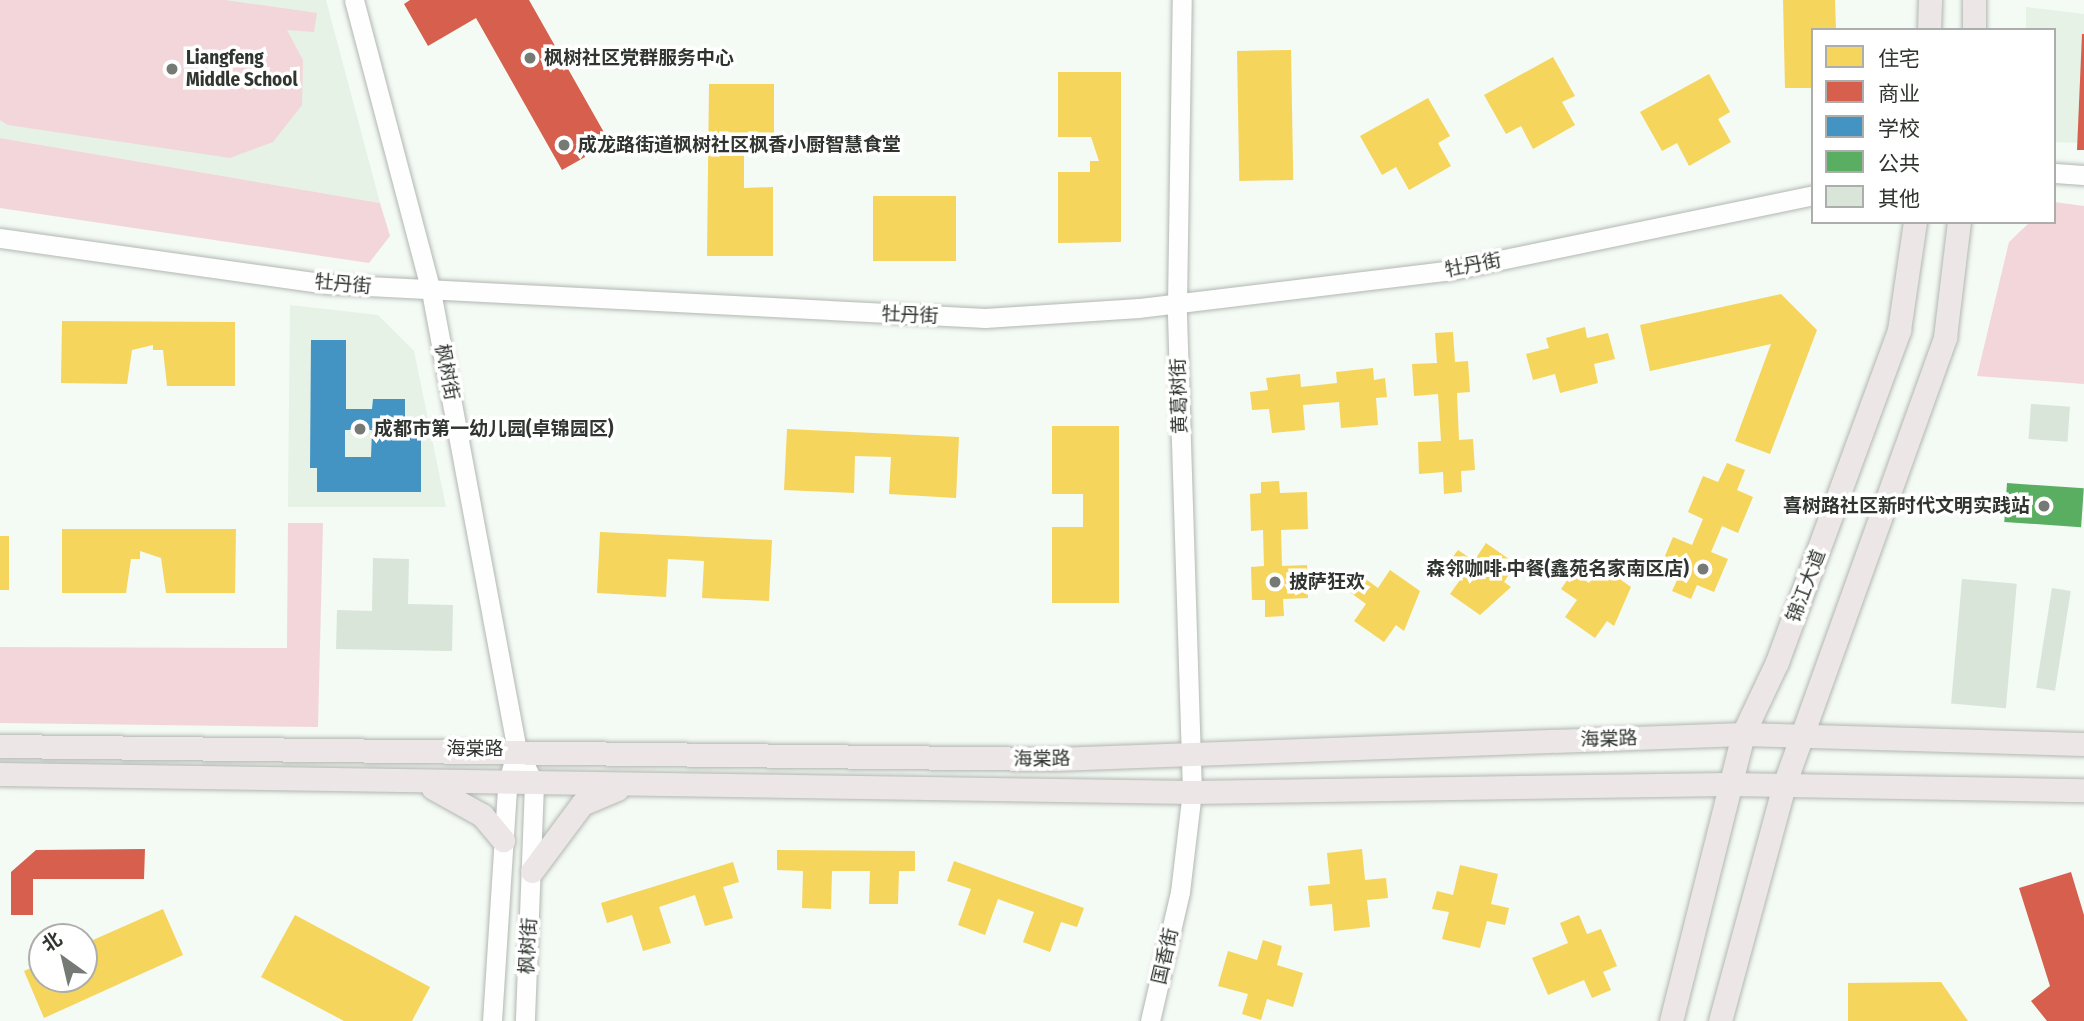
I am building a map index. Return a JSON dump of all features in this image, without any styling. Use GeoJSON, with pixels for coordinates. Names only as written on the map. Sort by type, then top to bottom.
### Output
{"type":"FeatureCollection","features":[{"type":"Feature","properties":{"kind":"main road"},"geometry":{"type":"LineString","coordinates":[[1930,0],[1930,28]]}},
{"type":"Feature","properties":{"kind":"main road"},"geometry":{"type":"LineString","coordinates":[[1974,0],[1974,28]]}},
{"type":"Feature","properties":{"kind":"main road","name":"锦江大道"},"geometry":{"type":"LineString","coordinates":[[1671,1021],[1728,784],[1743,734],[1777,662],[1899,330],[1914,224]]}},
{"type":"Feature","properties":{"kind":"main road"},"geometry":{"type":"LineString","coordinates":[[1720,1021],[1784,785],[1805,735],[1945,337],[1959,224]]}},
{"type":"Feature","properties":{"kind":"main road","name":"海棠路"},"geometry":{"type":"LineString","coordinates":[[0,746],[517,749],[910,759],[1743,734],[2084,744]]}},
{"type":"Feature","properties":{"kind":"main road","name":"海棠路"},"geometry":{"type":"LineString","coordinates":[[0,774],[507,786],[643,783],[1192,792],[1728,784],[2084,790]]}},
{"type":"Feature","properties":{"kind":"main road"},"geometry":{"type":"LineString","coordinates":[[424,783],[482,815],[503,839]]}},
{"type":"Feature","properties":{"kind":"main road"},"geometry":{"type":"LineString","coordinates":[[532,871],[582,804],[643,783]]}},
{"type":"Feature","properties":{"kind":"street","name":"枫树街"},"geometry":{"type":"LineString","coordinates":[[354,0],[431,291],[517,749],[534,784],[525,1021]]}},
{"type":"Feature","properties":{"kind":"street","name":"黄葛树街"},"geometry":{"type":"LineString","coordinates":[[1182,0],[1177,303],[1192,792]]}},
{"type":"Feature","properties":{"kind":"street"},"geometry":{"type":"LineString","coordinates":[[2056,173],[2084,175]]}},
{"type":"Feature","properties":{"kind":"street","name":"牡丹街"},"geometry":{"type":"LineString","coordinates":[[0,238],[329,284],[985,318],[1177,303],[1447,271],[1811,195]]}},
{"type":"Feature","properties":{"kind":"street","name":"枫树街"},"geometry":{"type":"LineString","coordinates":[[492,1021],[507,786],[517,749]]}},
{"type":"Feature","properties":{"kind":"street","name":"国香街"},"geometry":{"type":"LineString","coordinates":[[1150,1021],[1180,892],[1192,792]]}},
{"type":"Feature","properties":{"kind":"shaded area","name":"Liangfeng Middle School"},"geometry":{"type":"Polygon","coordinates":[[[0,0],[326,0],[380,203],[0,138],[0,0]]]}},
{"type":"Feature","properties":{"kind":"shaded area","name":"Liangfeng Middle School"},"geometry":{"type":"Polygon","coordinates":[[[0,0],[225,0],[317,13],[314,32],[287,30],[303,60],[302,105],[273,142],[230,158],[8,125],[0,120],[0,0]]]}},
{"type":"Feature","properties":{"kind":"shaded area"},"geometry":{"type":"Polygon","coordinates":[[[2026,7],[2084,14],[2084,143],[2056,142],[2056,28],[2026,28],[2026,7]]]}},
{"type":"Feature","properties":{"kind":"shaded area"},"geometry":{"type":"Polygon","coordinates":[[[0,138],[380,203],[390,236],[369,263],[0,208],[0,138]]]}},
{"type":"Feature","properties":{"kind":"shaded area"},"geometry":{"type":"Polygon","coordinates":[[[2056,202],[2084,206],[2084,384],[1977,376],[2009,242],[2028,224],[2056,224],[2056,202]]]}},
{"type":"Feature","properties":{"kind":"shaded area","name":"成都市第一幼儿园(卓锦园区)"},"geometry":{"type":"Polygon","coordinates":[[[290,305],[378,315],[414,351],[446,507],[288,507],[290,305]]]}},
{"type":"Feature","properties":{"kind":"shaded area"},"geometry":{"type":"Polygon","coordinates":[[[288,523],[323,523],[318,727],[0,723],[0,647],[287,648],[288,523]]]}},
{"type":"Feature","properties":{"kind":"building: 住宅"},"geometry":{"type":"Polygon","coordinates":[[[1783,0],[1835,0],[1836,28],[1811,28],[1811,88],[1785,88],[1783,0]]]}},
{"type":"Feature","properties":{"kind":"building: 住宅"},"geometry":{"type":"Polygon","coordinates":[[[1291,50],[1293,180],[1239,181],[1237,51],[1291,50]]]}},
{"type":"Feature","properties":{"kind":"building: 住宅"},"geometry":{"type":"Polygon","coordinates":[[[1553,57],[1575,96],[1562,102],[1575,125],[1533,149],[1521,126],[1506,134],[1484,95],[1553,57]]]}},
{"type":"Feature","properties":{"kind":"building: 住宅"},"geometry":{"type":"Polygon","coordinates":[[[1058,72],[1121,72],[1121,242],[1058,243],[1058,172],[1090,172],[1090,161],[1099,161],[1091,137],[1058,137],[1058,72]]]}},
{"type":"Feature","properties":{"kind":"building: 住宅"},"geometry":{"type":"Polygon","coordinates":[[[1709,74],[1730,112],[1718,119],[1731,142],[1689,166],[1677,143],[1662,151],[1640,112],[1709,74]]]}},
{"type":"Feature","properties":{"kind":"building: 住宅"},"geometry":{"type":"Polygon","coordinates":[[[709,84],[774,84],[774,153],[744,153],[744,188],[773,187],[773,256],[707,256],[709,84]]]}},
{"type":"Feature","properties":{"kind":"building: 住宅"},"geometry":{"type":"Polygon","coordinates":[[[1428,98],[1450,136],[1438,143],[1451,166],[1409,190],[1396,167],[1382,175],[1360,136],[1428,98]]]}},
{"type":"Feature","properties":{"kind":"building: 住宅"},"geometry":{"type":"Polygon","coordinates":[[[873,196],[956,196],[956,261],[873,261],[873,196]]]}},
{"type":"Feature","properties":{"kind":"building: 住宅"},"geometry":{"type":"Polygon","coordinates":[[[1781,294],[1817,330],[1770,454],[1735,441],[1771,344],[1650,371],[1640,325],[1781,294]]]}},
{"type":"Feature","properties":{"kind":"building: 住宅"},"geometry":{"type":"Polygon","coordinates":[[[62,321],[235,322],[235,386],[167,386],[163,350],[153,350],[153,345],[132,350],[127,384],[61,383],[62,321]]]}},
{"type":"Feature","properties":{"kind":"building: 住宅"},"geometry":{"type":"Polygon","coordinates":[[[1585,327],[1587,338],[1608,333],[1615,359],[1594,364],[1598,383],[1560,393],[1555,374],[1533,380],[1526,354],[1549,348],[1546,338],[1585,327]]]}},
{"type":"Feature","properties":{"kind":"building: 住宅"},"geometry":{"type":"Polygon","coordinates":[[[1453,332],[1455,362],[1468,361],[1470,392],[1457,393],[1459,440],[1473,439],[1475,470],[1461,471],[1462,492],[1444,494],[1443,472],[1419,474],[1418,442],[1441,441],[1438,394],[1414,396],[1412,364],[1437,363],[1435,333],[1453,332]]]}},
{"type":"Feature","properties":{"kind":"building: 住宅"},"geometry":{"type":"Polygon","coordinates":[[[1373,368],[1374,380],[1385,378],[1387,397],[1376,398],[1378,425],[1341,428],[1339,402],[1303,405],[1305,430],[1272,433],[1269,409],[1252,410],[1250,392],[1268,390],[1266,378],[1300,374],[1301,387],[1337,383],[1336,372],[1373,368]]]}},
{"type":"Feature","properties":{"kind":"building: 住宅"},"geometry":{"type":"Polygon","coordinates":[[[1052,426],[1119,426],[1119,603],[1052,603],[1052,527],[1083,527],[1083,494],[1052,494],[1052,426]]]}},
{"type":"Feature","properties":{"kind":"building: 住宅"},"geometry":{"type":"Polygon","coordinates":[[[787,429],[959,437],[956,498],[889,494],[891,457],[855,456],[854,493],[784,490],[787,429]]]}},
{"type":"Feature","properties":{"kind":"building: 住宅"},"geometry":{"type":"Polygon","coordinates":[[[1727,463],[1745,470],[1737,490],[1753,497],[1738,533],[1722,526],[1711,552],[1728,559],[1714,592],[1697,585],[1691,599],[1672,591],[1678,578],[1659,570],[1673,537],[1692,545],[1703,519],[1688,512],[1703,476],[1718,482],[1727,463]]]}},
{"type":"Feature","properties":{"kind":"building: 住宅"},"geometry":{"type":"Polygon","coordinates":[[[1279,481],[1280,493],[1307,492],[1308,529],[1281,530],[1282,566],[1307,565],[1308,598],[1283,599],[1284,616],[1265,617],[1265,600],[1252,600],[1251,567],[1264,566],[1263,530],[1251,531],[1250,494],[1261,493],[1261,482],[1279,481]]]}},
{"type":"Feature","properties":{"kind":"building: 住宅"},"geometry":{"type":"Polygon","coordinates":[[[62,529],[236,529],[235,593],[166,593],[161,558],[140,551],[140,559],[131,559],[126,593],[62,593],[62,529]]]}},
{"type":"Feature","properties":{"kind":"building: 住宅"},"geometry":{"type":"Polygon","coordinates":[[[600,532],[772,540],[769,601],[702,598],[704,561],[668,559],[666,597],[597,593],[600,532]]]}},
{"type":"Feature","properties":{"kind":"building: 住宅"},"geometry":{"type":"Polygon","coordinates":[[[0,536],[9,536],[9,590],[0,590],[0,536]]]}},
{"type":"Feature","properties":{"kind":"building: 住宅"},"geometry":{"type":"Polygon","coordinates":[[[1486,543],[1516,564],[1504,582],[1511,587],[1480,615],[1450,594],[1462,577],[1446,566],[1458,550],[1474,561],[1486,543]]]}},
{"type":"Feature","properties":{"kind":"building: 住宅"},"geometry":{"type":"Polygon","coordinates":[[[1601,566],[1631,587],[1614,626],[1607,621],[1595,638],[1565,617],[1577,600],[1561,589],[1573,572],[1589,583],[1601,566]]]}},
{"type":"Feature","properties":{"kind":"building: 住宅"},"geometry":{"type":"Polygon","coordinates":[[[1390,570],[1420,591],[1404,631],[1396,625],[1384,642],[1354,621],[1366,604],[1351,593],[1363,577],[1378,588],[1390,570]]]}},
{"type":"Feature","properties":{"kind":"building: 住宅"},"geometry":{"type":"Polygon","coordinates":[[[1362,849],[1365,880],[1386,878],[1388,898],[1367,900],[1370,927],[1334,931],[1332,904],[1310,906],[1308,886],[1330,884],[1327,853],[1362,849]]]}},
{"type":"Feature","properties":{"kind":"building: 住宅"},"geometry":{"type":"Polygon","coordinates":[[[777,850],[915,851],[915,871],[899,871],[898,904],[869,904],[870,871],[832,871],[831,909],[802,908],[803,871],[777,870],[777,850]]]}},
{"type":"Feature","properties":{"kind":"building: 住宅"},"geometry":{"type":"Polygon","coordinates":[[[954,861],[1084,908],[1077,927],[1061,922],[1050,952],[1023,942],[1034,912],[998,899],[985,935],[958,925],[971,889],[947,881],[954,861]]]}},
{"type":"Feature","properties":{"kind":"building: 住宅"},"geometry":{"type":"Polygon","coordinates":[[[733,862],[739,882],[723,887],[733,918],[705,926],[695,895],[659,907],[671,943],[643,951],[632,915],[607,923],[601,903],[733,862]]]}},
{"type":"Feature","properties":{"kind":"building: 住宅"},"geometry":{"type":"Polygon","coordinates":[[[1460,865],[1498,874],[1491,904],[1509,908],[1505,925],[1487,921],[1480,948],[1442,939],[1449,912],[1432,909],[1437,891],[1453,895],[1460,865]]]}},
{"type":"Feature","properties":{"kind":"building: 住宅"},"geometry":{"type":"Polygon","coordinates":[[[163,909],[183,955],[44,1018],[33,993],[98,993],[98,938],[163,909]]]}},
{"type":"Feature","properties":{"kind":"building: 住宅"},"geometry":{"type":"Polygon","coordinates":[[[295,915],[430,987],[412,1021],[344,1021],[261,977],[295,915]]]}},
{"type":"Feature","properties":{"kind":"building: 住宅"},"geometry":{"type":"Polygon","coordinates":[[[1579,915],[1587,934],[1601,929],[1617,966],[1603,972],[1611,990],[1592,998],[1584,980],[1548,995],[1532,958],[1568,943],[1560,923],[1579,915]]]}},
{"type":"Feature","properties":{"kind":"building: 住宅"},"geometry":{"type":"Polygon","coordinates":[[[1263,940],[1282,946],[1277,965],[1303,973],[1293,1007],[1267,999],[1261,1020],[1242,1014],[1248,994],[1218,986],[1228,951],[1257,960],[1263,940]]]}},
{"type":"Feature","properties":{"kind":"building: 住宅"},"geometry":{"type":"Polygon","coordinates":[[[1941,982],[1968,1021],[1848,1021],[1848,983],[1941,982]]]}},
{"type":"Feature","properties":{"kind":"building: 商业"},"geometry":{"type":"Polygon","coordinates":[[[410,0],[529,0],[610,143],[562,170],[476,18],[428,46],[404,4],[410,0]]]}},
{"type":"Feature","properties":{"kind":"building: 商业"},"geometry":{"type":"Polygon","coordinates":[[[2082,34],[2084,150],[2077,150],[2082,34]]]}},
{"type":"Feature","properties":{"kind":"building: 商业"},"geometry":{"type":"Polygon","coordinates":[[[145,849],[144,879],[33,879],[33,915],[11,915],[11,872],[36,850],[145,849]]]}},
{"type":"Feature","properties":{"kind":"building: 商业"},"geometry":{"type":"Polygon","coordinates":[[[2071,872],[2084,915],[2084,1021],[2047,1021],[2031,1001],[2050,986],[2019,888],[2071,872]]]}},
{"type":"Feature","properties":{"kind":"building: 学校"},"geometry":{"type":"Polygon","coordinates":[[[311,340],[346,340],[346,409],[372,409],[373,399],[405,399],[405,430],[421,430],[421,492],[317,492],[317,468],[310,468],[311,340]],[[345,430],[345,457],[371,457],[372,430],[345,430]]]}},
{"type":"Feature","properties":{"kind":"building: 公共","name":"喜树路社区新时代文明实践站"},"geometry":{"type":"Polygon","coordinates":[[[2007,483],[2084,488],[2081,527],[2004,522],[2007,483]]]}},
{"type":"Feature","properties":{"kind":"building: 其他"},"geometry":{"type":"Polygon","coordinates":[[[2031,404],[2070,407],[2067,442],[2029,439],[2031,404]]]}},
{"type":"Feature","properties":{"kind":"building: 其他"},"geometry":{"type":"Polygon","coordinates":[[[373,558],[409,559],[408,604],[453,605],[452,651],[336,649],[337,610],[372,611],[373,558]]]}},
{"type":"Feature","properties":{"kind":"building: 其他"},"geometry":{"type":"Polygon","coordinates":[[[1962,579],[2017,584],[2006,708],[1951,704],[1962,579]]]}},
{"type":"Feature","properties":{"kind":"building: 其他"},"geometry":{"type":"Polygon","coordinates":[[[2052,588],[2071,591],[2055,691],[2036,688],[2052,588]]]}},
{"type":"Feature","properties":{"kind":"place","name":"枫树社区党群服务中心"},"geometry":{"type":"Point","coordinates":[530,58]}},
{"type":"Feature","properties":{"kind":"place","name":"Liangfeng Middle School"},"geometry":{"type":"Point","coordinates":[172,69]}},
{"type":"Feature","properties":{"kind":"place","name":"成龙路街道枫树社区枫香小厨智慧食堂"},"geometry":{"type":"Point","coordinates":[564,145]}},
{"type":"Feature","properties":{"kind":"place","name":"成都市第一幼儿园(卓锦园区)"},"geometry":{"type":"Point","coordinates":[360,429]}},
{"type":"Feature","properties":{"kind":"place","name":"喜树路社区新时代文明实践站"},"geometry":{"type":"Point","coordinates":[2044,506]}},
{"type":"Feature","properties":{"kind":"place","name":"森邻咖啡·中餐(鑫苑名家南区店)"},"geometry":{"type":"Point","coordinates":[1703,569]}},
{"type":"Feature","properties":{"kind":"place","name":"披萨狂欢"},"geometry":{"type":"Point","coordinates":[1275,582]}}]}
